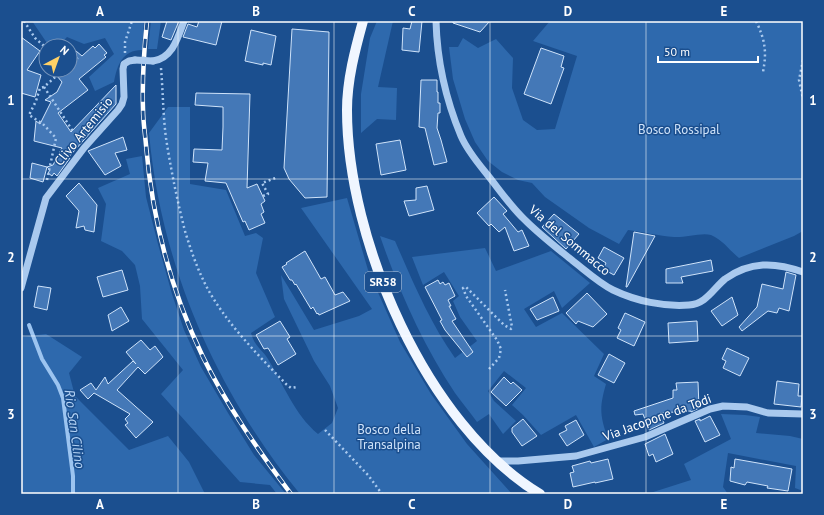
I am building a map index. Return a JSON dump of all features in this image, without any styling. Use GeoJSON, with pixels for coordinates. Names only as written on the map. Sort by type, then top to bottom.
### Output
{"type":"FeatureCollection","features":[{"type":"Feature","properties":{"kind":"main road","name":"SR58"},"geometry":{"type":"LineString","coordinates":[[363,21],[350,76],[347,110],[350,157],[354,184],[361,217],[374,260],[392,306],[414,351],[456,416],[496,461],[526,485],[540,494]]}},
{"type":"Feature","properties":{"kind":"street"},"geometry":{"type":"LineString","coordinates":[[157,60],[167,55],[172,48],[184,21]]}},
{"type":"Feature","properties":{"kind":"street","name":"Via del Sommacco"},"geometry":{"type":"LineString","coordinates":[[436,21],[436,40],[441,70],[461,137],[472,155],[524,220],[587,273],[611,289],[635,299],[673,305],[691,305],[701,302],[710,296],[726,279],[744,269],[775,264],[803,272]]}},
{"type":"Feature","properties":{"kind":"street","name":"Clivo Artemisio"},"geometry":{"type":"LineString","coordinates":[[21,288],[46,198],[84,148],[122,104],[124,97],[124,64],[135,60],[157,60]]}},
{"type":"Feature","properties":{"kind":"street","name":"Via Jacopone da Todi"},"geometry":{"type":"LineString","coordinates":[[496,461],[518,461],[576,456],[645,437],[710,409],[723,406],[747,408],[768,413],[803,414]]}},
{"type":"Feature","properties":{"kind":"path"},"geometry":{"type":"LineString","coordinates":[[24,21],[38,41]]}},
{"type":"Feature","properties":{"kind":"path"},"geometry":{"type":"LineString","coordinates":[[125,42],[132,21]]}},
{"type":"Feature","properties":{"kind":"path"},"geometry":{"type":"LineString","coordinates":[[756,21],[763,36],[766,58],[763,72]]}},
{"type":"Feature","properties":{"kind":"path"},"geometry":{"type":"LineString","coordinates":[[157,60],[170,161],[178,205],[190,247],[201,276],[220,309],[244,340],[286,384],[291,388],[297,387]]}},
{"type":"Feature","properties":{"kind":"path"},"geometry":{"type":"LineString","coordinates":[[803,60],[799,80],[803,99]]}},
{"type":"Feature","properties":{"kind":"path"},"geometry":{"type":"LineString","coordinates":[[46,198],[44,193],[56,138],[43,124],[29,115],[36,101],[40,88],[44,87],[52,78]]}},
{"type":"Feature","properties":{"kind":"path"},"geometry":{"type":"LineString","coordinates":[[44,87],[84,148]]}},
{"type":"Feature","properties":{"kind":"path"},"geometry":{"type":"LineString","coordinates":[[263,196],[268,194],[262,183],[278,177]]}},
{"type":"Feature","properties":{"kind":"path"},"geometry":{"type":"LineString","coordinates":[[489,369],[499,358],[501,349],[466,296],[463,288],[466,287],[504,324],[511,328],[505,290]]}},
{"type":"Feature","properties":{"kind":"path"},"geometry":{"type":"LineString","coordinates":[[325,430],[368,475],[382,494]]}},
{"type":"Feature","properties":{"kind":"green space"},"geometry":{"type":"Polygon","coordinates":[[[32,21],[144,21],[142,50],[135,51],[125,56],[119,65],[114,82],[95,91],[89,77],[114,54],[105,38],[84,44],[78,42],[78,38],[44,38],[32,21]]]}},
{"type":"Feature","properties":{"kind":"green space"},"geometry":{"type":"Polygon","coordinates":[[[151,21],[161,21],[157,49],[148,49],[151,21]]]}},
{"type":"Feature","properties":{"kind":"green space"},"geometry":{"type":"Polygon","coordinates":[[[377,21],[393,21],[378,87],[397,88],[396,120],[377,119],[361,133],[361,94],[370,38],[377,21]]]}},
{"type":"Feature","properties":{"kind":"green space","name":"Bosco Rossipal"},"geometry":{"type":"Polygon","coordinates":[[[550,21],[803,21],[803,231],[739,258],[722,242],[707,234],[674,237],[628,230],[619,244],[589,228],[545,197],[532,183],[518,180],[502,172],[488,161],[475,142],[465,119],[453,79],[449,47],[458,47],[463,38],[478,48],[496,39],[513,58],[512,88],[523,120],[537,130],[555,129],[577,56],[533,41],[550,21]]]}},
{"type":"Feature","properties":{"kind":"green space","name":"Bosco della Transalpina"},"geometry":{"type":"Polygon","coordinates":[[[168,107],[190,107],[190,184],[226,190],[245,236],[256,233],[263,238],[256,273],[275,317],[251,333],[254,341],[268,359],[302,418],[318,434],[332,423],[338,408],[330,386],[314,361],[284,299],[281,275],[314,330],[359,316],[372,309],[301,208],[347,198],[368,270],[400,342],[431,394],[467,444],[512,494],[300,494],[270,454],[243,413],[218,370],[180,279],[166,231],[155,182],[149,133],[168,107]]]}},
{"type":"Feature","properties":{"kind":"green space"},"geometry":{"type":"Polygon","coordinates":[[[142,156],[146,197],[172,294],[184,330],[201,367],[254,455],[286,494],[277,494],[270,485],[240,482],[161,394],[183,370],[142,319],[140,286],[135,265],[122,251],[101,241],[106,204],[98,188],[130,174],[126,159],[142,156]]]}},
{"type":"Feature","properties":{"kind":"green space"},"geometry":{"type":"Polygon","coordinates":[[[380,236],[395,241],[429,316],[455,358],[477,341],[460,317],[453,301],[459,296],[444,272],[423,285],[412,257],[485,248],[496,271],[551,251],[590,283],[562,308],[554,291],[524,309],[536,327],[562,313],[604,354],[594,376],[606,384],[602,399],[601,412],[608,439],[594,447],[576,415],[541,435],[512,405],[526,388],[504,371],[488,391],[494,401],[516,421],[503,434],[489,414],[477,422],[443,375],[422,337],[395,277],[380,236]]]}},
{"type":"Feature","properties":{"kind":"green space"},"geometry":{"type":"Polygon","coordinates":[[[46,334],[82,357],[69,373],[75,396],[129,450],[168,436],[189,462],[205,494],[21,494],[21,337],[46,334]]]}},
{"type":"Feature","properties":{"kind":"green space"},"geometry":{"type":"Polygon","coordinates":[[[721,414],[760,417],[756,433],[790,436],[803,439],[803,491],[795,488],[796,466],[728,453],[723,487],[728,494],[647,494],[691,480],[684,464],[731,439],[721,414]]]}},
{"type":"Feature","properties":{"kind":"building"},"geometry":{"type":"Polygon","coordinates":[[[167,21],[179,21],[171,40],[162,37],[167,21]]]}},
{"type":"Feature","properties":{"kind":"building"},"geometry":{"type":"Polygon","coordinates":[[[199,21],[222,21],[216,45],[183,37],[188,24],[197,27],[199,21]]]}},
{"type":"Feature","properties":{"kind":"building"},"geometry":{"type":"Polygon","coordinates":[[[412,21],[422,21],[419,52],[402,50],[403,28],[410,29],[412,21]]]}},
{"type":"Feature","properties":{"kind":"building"},"geometry":{"type":"Polygon","coordinates":[[[453,21],[490,21],[480,32],[453,23],[453,21]]]}},
{"type":"Feature","properties":{"kind":"building"},"geometry":{"type":"Polygon","coordinates":[[[292,29],[329,32],[327,197],[305,198],[289,179],[284,168],[292,29]]]}},
{"type":"Feature","properties":{"kind":"building"},"geometry":{"type":"Polygon","coordinates":[[[251,30],[276,36],[271,65],[263,63],[263,65],[245,61],[251,30]]]}},
{"type":"Feature","properties":{"kind":"building"},"geometry":{"type":"Polygon","coordinates":[[[21,37],[38,50],[38,54],[27,70],[38,74],[38,78],[40,78],[35,97],[21,93],[21,37]]]}},
{"type":"Feature","properties":{"kind":"building"},"geometry":{"type":"Polygon","coordinates":[[[99,44],[107,53],[104,55],[106,57],[79,79],[88,90],[58,113],[71,132],[116,85],[116,104],[67,159],[70,158],[57,176],[54,173],[52,176],[48,173],[50,170],[47,167],[53,165],[62,148],[34,141],[36,121],[40,124],[51,102],[45,100],[57,92],[62,82],[59,78],[78,78],[78,53],[82,56],[93,46],[95,48],[99,44]]]}},
{"type":"Feature","properties":{"kind":"building"},"geometry":{"type":"Polygon","coordinates":[[[541,48],[564,56],[561,67],[564,68],[551,104],[524,94],[541,48]]]}},
{"type":"Feature","properties":{"kind":"building"},"geometry":{"type":"Polygon","coordinates":[[[421,80],[437,80],[440,113],[438,113],[437,128],[447,162],[434,165],[425,128],[419,127],[421,80]]]}},
{"type":"Feature","properties":{"kind":"building"},"geometry":{"type":"Polygon","coordinates":[[[196,93],[250,94],[247,188],[257,184],[265,201],[261,204],[264,212],[261,214],[265,223],[249,230],[245,221],[243,222],[226,183],[205,181],[208,163],[193,162],[194,149],[222,150],[223,127],[223,107],[195,105],[196,93]]]}},
{"type":"Feature","properties":{"kind":"building"},"geometry":{"type":"Polygon","coordinates":[[[123,137],[127,150],[115,153],[121,166],[105,175],[88,151],[123,137]]]}},
{"type":"Feature","properties":{"kind":"building"},"geometry":{"type":"Polygon","coordinates":[[[400,140],[406,170],[381,175],[376,144],[400,140]]]}},
{"type":"Feature","properties":{"kind":"building"},"geometry":{"type":"Polygon","coordinates":[[[32,163],[47,167],[43,182],[30,178],[32,163]]]}},
{"type":"Feature","properties":{"kind":"building"},"geometry":{"type":"Polygon","coordinates":[[[79,183],[97,205],[94,232],[85,230],[84,226],[76,228],[79,211],[66,196],[79,183]]]}},
{"type":"Feature","properties":{"kind":"building"},"geometry":{"type":"Polygon","coordinates":[[[427,186],[434,210],[409,216],[404,201],[416,200],[416,188],[427,186]]]}},
{"type":"Feature","properties":{"kind":"building"},"geometry":{"type":"Polygon","coordinates":[[[494,197],[507,211],[503,214],[518,232],[522,230],[529,246],[514,251],[505,227],[499,232],[491,224],[489,226],[477,213],[494,197]]]}},
{"type":"Feature","properties":{"kind":"building"},"geometry":{"type":"Polygon","coordinates":[[[554,214],[579,234],[566,249],[542,227],[554,214]]]}},
{"type":"Feature","properties":{"kind":"building"},"geometry":{"type":"Polygon","coordinates":[[[634,232],[655,236],[626,287],[634,232]]]}},
{"type":"Feature","properties":{"kind":"building"},"geometry":{"type":"Polygon","coordinates":[[[604,247],[624,258],[614,275],[603,269],[606,263],[598,258],[604,247]]]}},
{"type":"Feature","properties":{"kind":"building"},"geometry":{"type":"Polygon","coordinates":[[[305,251],[321,279],[325,277],[335,295],[343,292],[350,301],[319,315],[313,307],[311,309],[296,284],[295,285],[292,280],[290,280],[282,267],[305,251]]]}},
{"type":"Feature","properties":{"kind":"building"},"geometry":{"type":"Polygon","coordinates":[[[711,260],[713,271],[681,277],[683,283],[666,283],[666,269],[711,260]]]}},
{"type":"Feature","properties":{"kind":"building"},"geometry":{"type":"Polygon","coordinates":[[[122,270],[128,290],[103,297],[97,277],[122,270]]]}},
{"type":"Feature","properties":{"kind":"building"},"geometry":{"type":"Polygon","coordinates":[[[786,272],[796,275],[789,311],[779,308],[777,313],[768,311],[742,331],[739,327],[757,307],[762,284],[783,289],[786,272]]]}},
{"type":"Feature","properties":{"kind":"building"},"geometry":{"type":"Polygon","coordinates":[[[438,280],[440,284],[443,282],[445,285],[449,283],[455,296],[448,300],[451,306],[449,306],[456,319],[452,321],[473,352],[467,357],[445,330],[440,321],[442,320],[425,287],[438,280]]]}},
{"type":"Feature","properties":{"kind":"building"},"geometry":{"type":"Polygon","coordinates":[[[38,286],[51,288],[47,310],[34,307],[38,286]]]}},
{"type":"Feature","properties":{"kind":"building"},"geometry":{"type":"Polygon","coordinates":[[[587,293],[607,314],[593,327],[578,321],[576,324],[566,313],[587,293]]]}},
{"type":"Feature","properties":{"kind":"building"},"geometry":{"type":"Polygon","coordinates":[[[553,297],[559,311],[537,320],[530,309],[553,297]]]}},
{"type":"Feature","properties":{"kind":"building"},"geometry":{"type":"Polygon","coordinates":[[[732,297],[738,315],[722,326],[711,311],[732,297]]]}},
{"type":"Feature","properties":{"kind":"building"},"geometry":{"type":"Polygon","coordinates":[[[121,307],[129,321],[112,331],[108,315],[121,307]]]}},
{"type":"Feature","properties":{"kind":"building"},"geometry":{"type":"Polygon","coordinates":[[[625,313],[645,322],[634,346],[617,338],[621,330],[618,328],[625,313]]]}},
{"type":"Feature","properties":{"kind":"building"},"geometry":{"type":"Polygon","coordinates":[[[280,321],[290,337],[287,339],[296,354],[278,365],[268,348],[264,349],[256,335],[280,321]]]}},
{"type":"Feature","properties":{"kind":"building"},"geometry":{"type":"Polygon","coordinates":[[[697,321],[698,341],[669,343],[668,323],[697,321]]]}},
{"type":"Feature","properties":{"kind":"building"},"geometry":{"type":"Polygon","coordinates":[[[141,340],[150,350],[155,346],[163,357],[145,374],[138,367],[117,390],[153,422],[136,438],[125,425],[128,423],[125,419],[130,414],[94,393],[88,399],[80,390],[91,383],[96,390],[105,377],[108,384],[133,361],[136,364],[126,352],[141,340]]]}},
{"type":"Feature","properties":{"kind":"building"},"geometry":{"type":"Polygon","coordinates":[[[727,348],[749,358],[740,376],[723,368],[726,361],[722,359],[727,348]]]}},
{"type":"Feature","properties":{"kind":"building"},"geometry":{"type":"Polygon","coordinates":[[[609,354],[625,363],[614,383],[598,375],[609,354]]]}},
{"type":"Feature","properties":{"kind":"building"},"geometry":{"type":"Polygon","coordinates":[[[504,377],[511,384],[513,382],[522,390],[506,406],[491,392],[504,377]]]}},
{"type":"Feature","properties":{"kind":"building"},"geometry":{"type":"Polygon","coordinates":[[[777,381],[799,384],[798,396],[802,396],[801,407],[774,404],[777,381]]]}},
{"type":"Feature","properties":{"kind":"building"},"geometry":{"type":"Polygon","coordinates":[[[698,382],[699,408],[691,412],[660,413],[664,423],[649,430],[643,414],[635,415],[634,411],[673,398],[673,390],[677,390],[676,383],[698,382]]]}},
{"type":"Feature","properties":{"kind":"building"},"geometry":{"type":"Polygon","coordinates":[[[710,416],[720,435],[705,442],[695,421],[700,419],[700,421],[710,416]]]}},
{"type":"Feature","properties":{"kind":"building"},"geometry":{"type":"Polygon","coordinates":[[[523,419],[537,436],[522,446],[512,432],[512,428],[523,419]]]}},
{"type":"Feature","properties":{"kind":"building"},"geometry":{"type":"Polygon","coordinates":[[[576,420],[584,435],[567,446],[559,434],[567,430],[565,426],[576,420]]]}},
{"type":"Feature","properties":{"kind":"building"},"geometry":{"type":"Polygon","coordinates":[[[665,434],[673,454],[656,462],[653,454],[649,456],[645,444],[665,434]]]}},
{"type":"Feature","properties":{"kind":"building"},"geometry":{"type":"Polygon","coordinates":[[[608,459],[613,479],[573,487],[570,473],[574,472],[572,466],[590,461],[591,463],[608,459]]]}},
{"type":"Feature","properties":{"kind":"building"},"geometry":{"type":"Polygon","coordinates":[[[735,459],[792,469],[788,491],[767,488],[768,486],[747,482],[745,485],[730,481],[731,467],[734,468],[735,459]]]}},
{"type":"Feature","properties":{"kind":"waterway","name":"Rio San Cilino"},"geometry":{"type":"LineString","coordinates":[[29,325],[42,359],[58,385],[63,398],[73,476],[73,494]]}},
{"type":"Feature","properties":{"kind":"railway"},"geometry":{"type":"LineString","coordinates":[[147,21],[143,76],[144,127],[153,199],[158,226],[172,280],[181,306],[203,357],[222,393],[267,461],[291,494]]}}]}
